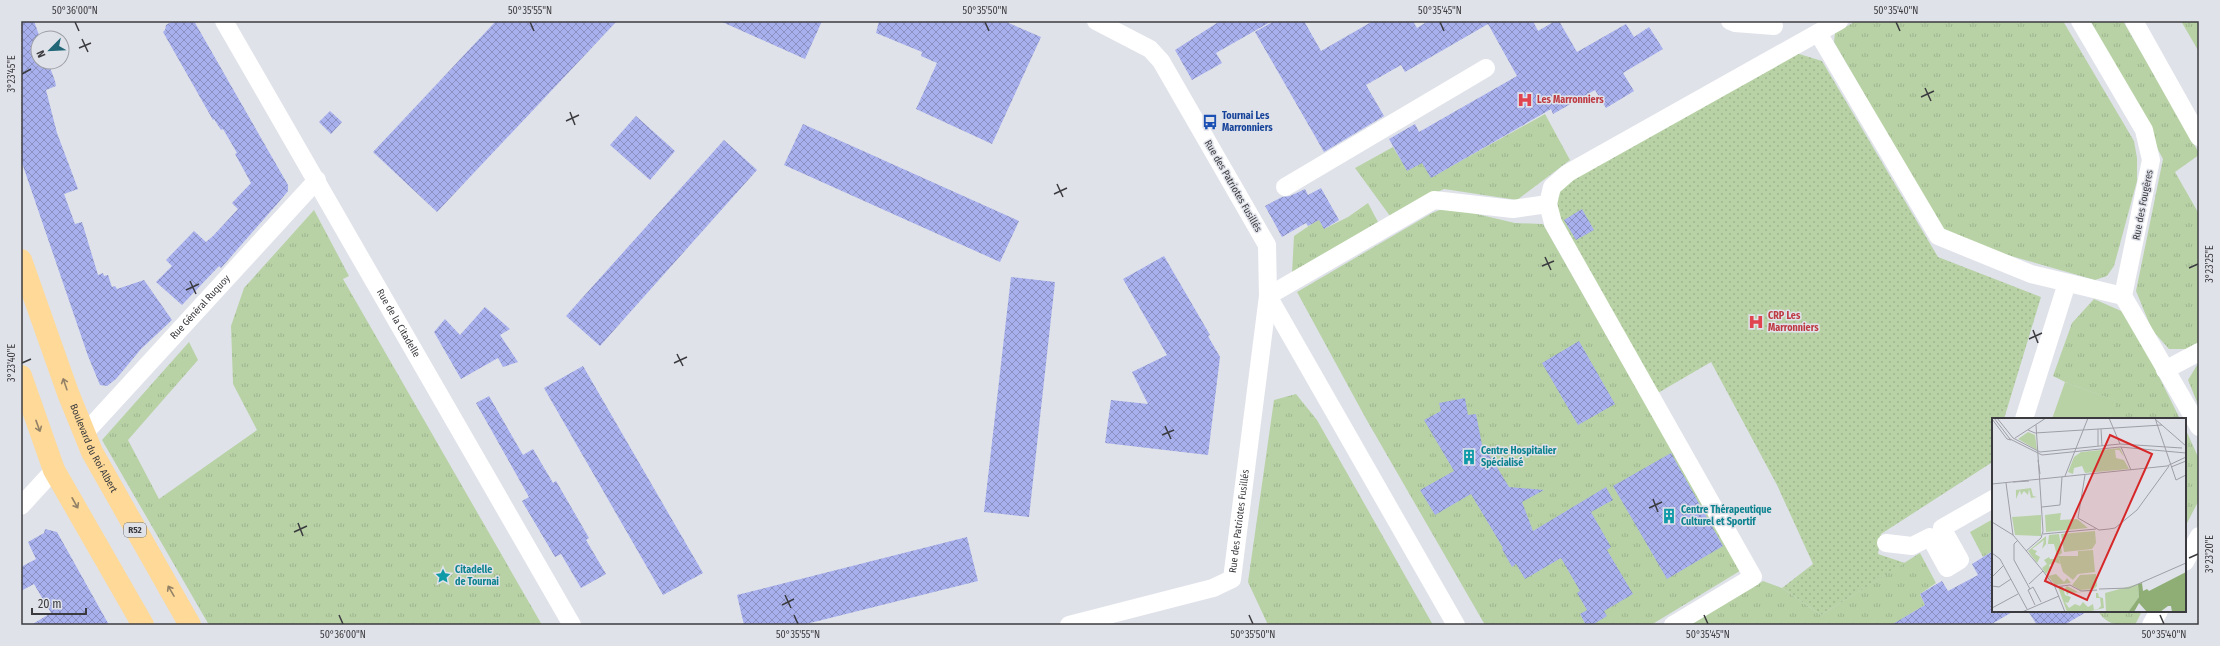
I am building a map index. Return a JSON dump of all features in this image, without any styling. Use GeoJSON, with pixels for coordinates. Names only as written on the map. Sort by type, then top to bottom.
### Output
{"type":"FeatureCollection","features":[{"type":"Feature","properties":{"kind":"main road","name":"Boulevard du Roi Albert"},"geometry":{"type":"LineString","coordinates":[[21,260],[84,434],[113,492],[190,625]]}},
{"type":"Feature","properties":{"kind":"main road"},"geometry":{"type":"LineString","coordinates":[[21,376],[54,470],[143,625]]}},
{"type":"Feature","properties":{"kind":"street","name":"Rue de la Citadelle"},"geometry":{"type":"LineString","coordinates":[[224,21],[572,625]]}},
{"type":"Feature","properties":{"kind":"street","name":"Rue des Patriotes Fusillés"},"geometry":{"type":"LineString","coordinates":[[1069,625],[1213,588],[1232,579],[1268,296],[1266,244],[1161,60],[1150,49],[1121,28],[1096,21]]}},
{"type":"Feature","properties":{"kind":"street"},"geometry":{"type":"LineString","coordinates":[[1730,21],[1735,23],[1773,24],[1786,50]]}},
{"type":"Feature","properties":{"kind":"street"},"geometry":{"type":"LineString","coordinates":[[1673,625],[1753,577],[1553,223],[1548,204],[1552,187],[1568,173],[1838,21]]}},
{"type":"Feature","properties":{"kind":"street","name":"Rue des Fougères"},"geometry":{"type":"LineString","coordinates":[[2080,21],[2144,130],[2151,160],[2123,296]]}},
{"type":"Feature","properties":{"kind":"street"},"geometry":{"type":"LineString","coordinates":[[2134,21],[2199,137]]}},
{"type":"Feature","properties":{"kind":"street"},"geometry":{"type":"LineString","coordinates":[[1818,33],[1938,236],[2031,274],[2123,296],[2199,427]]}},
{"type":"Feature","properties":{"kind":"street"},"geometry":{"type":"LineString","coordinates":[[1285,186],[1486,68]]}},
{"type":"Feature","properties":{"kind":"street","name":"Rue Général Ruquoy"},"geometry":{"type":"LineString","coordinates":[[84,434],[316,180]]}},
{"type":"Feature","properties":{"kind":"street"},"geometry":{"type":"LineString","coordinates":[[1268,296],[1434,200],[1513,209],[1548,204]]}},
{"type":"Feature","properties":{"kind":"street"},"geometry":{"type":"LineString","coordinates":[[2024,418],[2067,282]]}},
{"type":"Feature","properties":{"kind":"street","name":"Rue des Patriotes Fusillés"},"geometry":{"type":"LineString","coordinates":[[1268,296],[1456,625]]}},
{"type":"Feature","properties":{"kind":"street"},"geometry":{"type":"LineString","coordinates":[[2165,370],[2199,352]]}},
{"type":"Feature","properties":{"kind":"street"},"geometry":{"type":"LineString","coordinates":[[21,506],[54,470]]}},
{"type":"Feature","properties":{"kind":"street"},"geometry":{"type":"LineString","coordinates":[[1886,543],[1912,546],[1992,500]]}},
{"type":"Feature","properties":{"kind":"street"},"geometry":{"type":"LineString","coordinates":[[2186,560],[2199,536]]}},
{"type":"Feature","properties":{"kind":"street"},"geometry":{"type":"LineString","coordinates":[[2151,625],[2158,612]]}},
{"type":"Feature","properties":{"kind":"green space"},"geometry":{"type":"Polygon","coordinates":[[[1856,21],[2063,21],[2134,141],[2137,158],[2137,181],[2114,266],[2107,276],[2095,280],[1990,250],[1943,231],[1834,42],[1835,33],[1856,21]]]}},
{"type":"Feature","properties":{"kind":"green space"},"geometry":{"type":"Polygon","coordinates":[[[2088,21],[2123,21],[2199,153],[2199,155],[2175,172],[2199,214],[2199,342],[2187,349],[2169,349],[2152,330],[2136,291],[2163,159],[2088,21]]]}},
{"type":"Feature","properties":{"kind":"green space"},"geometry":{"type":"Polygon","coordinates":[[[2181,21],[2199,21],[2199,52],[2181,21]]]}},
{"type":"Feature","properties":{"kind":"green space"},"geometry":{"type":"Polygon","coordinates":[[[1786,50],[1822,61],[1938,257],[2041,297],[2004,418],[1992,418],[1991,463],[1881,534],[1878,554],[1905,563],[1821,615],[1782,588],[1813,564],[1777,485],[1711,362],[1651,397],[1553,223],[1552,187],[1786,50]]]}},
{"type":"Feature","properties":{"kind":"green space"},"geometry":{"type":"Polygon","coordinates":[[[1545,114],[1570,160],[1517,200],[1444,189],[1390,216],[1355,168],[1393,147],[1407,170],[1425,161],[1432,177],[1545,114]]]}},
{"type":"Feature","properties":{"kind":"green space"},"geometry":{"type":"Polygon","coordinates":[[[1368,203],[1378,222],[1292,273],[1294,236],[1319,219],[1324,229],[1348,217],[1368,203]]]}},
{"type":"Feature","properties":{"kind":"green space"},"geometry":{"type":"Polygon","coordinates":[[[1447,207],[1515,223],[1543,224],[1670,447],[1743,569],[1651,625],[1485,625],[1365,417],[1297,292],[1432,213],[1447,207]]]}},
{"type":"Feature","properties":{"kind":"green space"},"geometry":{"type":"Polygon","coordinates":[[[314,210],[349,276],[343,279],[542,625],[209,625],[102,440],[189,342],[198,360],[128,440],[159,499],[257,430],[233,384],[231,326],[244,288],[314,210]]]}},
{"type":"Feature","properties":{"kind":"green space"},"geometry":{"type":"Polygon","coordinates":[[[2094,299],[2128,314],[2180,418],[2110,418],[2116,401],[2053,376],[2072,323],[2094,299]]]}},
{"type":"Feature","properties":{"kind":"green space"},"geometry":{"type":"Polygon","coordinates":[[[2199,362],[2199,407],[2188,380],[2199,362]]]}},
{"type":"Feature","properties":{"kind":"green space"},"geometry":{"type":"Polygon","coordinates":[[[2065,382],[2117,401],[2110,418],[2052,418],[2065,382]]]}},
{"type":"Feature","properties":{"kind":"green space"},"geometry":{"type":"Polygon","coordinates":[[[1296,394],[1317,420],[1433,625],[1268,625],[1248,582],[1274,400],[1296,394]]]}},
{"type":"Feature","properties":{"kind":"green space"},"geometry":{"type":"Polygon","coordinates":[[[2186,430],[2199,459],[2199,500],[2186,525],[2186,430]]]}},
{"type":"Feature","properties":{"kind":"green space"},"geometry":{"type":"Polygon","coordinates":[[[1992,520],[1992,552],[1983,557],[1970,532],[1992,520]]]}},
{"type":"Feature","properties":{"kind":"green space"},"geometry":{"type":"Polygon","coordinates":[[[1920,553],[1936,583],[1920,594],[1925,605],[1905,617],[1910,625],[1690,625],[1763,581],[1782,588],[1821,615],[1920,553]]]}},
{"type":"Feature","properties":{"kind":"green space"},"geometry":{"type":"Polygon","coordinates":[[[2099,612],[2142,612],[2135,625],[2114,624],[2105,620],[2099,612]]]}},
{"type":"Feature","properties":{"kind":"building"},"geometry":{"type":"Polygon","coordinates":[[[21,21],[34,21],[37,30],[30,30],[30,70],[51,70],[55,81],[56,86],[46,90],[57,133],[78,189],[64,194],[75,224],[82,222],[98,275],[103,273],[104,276],[108,275],[112,287],[115,286],[117,289],[144,280],[172,320],[141,349],[116,379],[107,386],[100,385],[88,356],[21,160],[21,21]]]}},
{"type":"Feature","properties":{"kind":"building"},"geometry":{"type":"Polygon","coordinates":[[[173,21],[194,21],[288,185],[288,191],[221,268],[219,266],[182,305],[156,282],[172,266],[166,260],[194,231],[206,242],[213,236],[238,209],[232,203],[251,183],[235,154],[237,153],[223,129],[221,130],[214,119],[213,120],[163,32],[166,25],[173,21]]]}},
{"type":"Feature","properties":{"kind":"building"},"geometry":{"type":"Polygon","coordinates":[[[496,21],[617,21],[437,212],[373,152],[496,21]]]}},
{"type":"Feature","properties":{"kind":"building"},"geometry":{"type":"Polygon","coordinates":[[[720,21],[822,21],[805,59],[720,21]]]}},
{"type":"Feature","properties":{"kind":"building"},"geometry":{"type":"Polygon","coordinates":[[[879,21],[1004,21],[1041,37],[992,144],[916,109],[937,63],[921,56],[922,52],[876,33],[879,21]]]}},
{"type":"Feature","properties":{"kind":"building"},"geometry":{"type":"Polygon","coordinates":[[[1220,21],[1272,21],[1216,53],[1222,63],[1192,80],[1175,50],[1220,21]]]}},
{"type":"Feature","properties":{"kind":"building","name":"Les Marronniers"},"geometry":{"type":"Polygon","coordinates":[[[1274,21],[1304,21],[1321,51],[1373,21],[1413,21],[1417,28],[1428,21],[1533,21],[1538,31],[1555,21],[1559,21],[1577,52],[1626,24],[1634,37],[1649,27],[1663,49],[1623,73],[1634,91],[1606,108],[1595,90],[1553,114],[1551,109],[1431,178],[1422,163],[1407,171],[1389,139],[1415,124],[1419,132],[1517,76],[1488,24],[1405,72],[1401,65],[1366,85],[1384,116],[1324,152],[1255,32],[1274,21]]]}},
{"type":"Feature","properties":{"kind":"building"},"geometry":{"type":"Polygon","coordinates":[[[330,111],[342,122],[331,134],[319,122],[330,111]]]}},
{"type":"Feature","properties":{"kind":"building"},"geometry":{"type":"Polygon","coordinates":[[[636,116],[675,151],[650,180],[610,145],[636,116]]]}},
{"type":"Feature","properties":{"kind":"building"},"geometry":{"type":"Polygon","coordinates":[[[803,124],[1019,221],[1000,262],[784,165],[803,124]]]}},
{"type":"Feature","properties":{"kind":"building"},"geometry":{"type":"Polygon","coordinates":[[[724,140],[757,170],[600,346],[566,316],[724,140]]]}},
{"type":"Feature","properties":{"kind":"building"},"geometry":{"type":"Polygon","coordinates":[[[1321,188],[1339,220],[1324,229],[1319,220],[1308,226],[1306,223],[1282,237],[1265,206],[1282,197],[1290,196],[1305,189],[1308,195],[1321,188]]]}},
{"type":"Feature","properties":{"kind":"building"},"geometry":{"type":"Polygon","coordinates":[[[1582,209],[1594,230],[1576,240],[1564,220],[1582,209]]]}},
{"type":"Feature","properties":{"kind":"building"},"geometry":{"type":"Polygon","coordinates":[[[1164,256],[1210,335],[1208,336],[1220,357],[1208,455],[1105,443],[1111,400],[1148,404],[1132,372],[1167,355],[1123,279],[1164,256]]]}},
{"type":"Feature","properties":{"kind":"building"},"geometry":{"type":"Polygon","coordinates":[[[1011,277],[1055,282],[1029,517],[984,512],[1011,277]]]}},
{"type":"Feature","properties":{"kind":"building"},"geometry":{"type":"Polygon","coordinates":[[[485,307],[510,329],[500,335],[518,362],[503,367],[498,358],[461,379],[434,332],[445,319],[460,335],[485,307]]]}},
{"type":"Feature","properties":{"kind":"building"},"geometry":{"type":"Polygon","coordinates":[[[1579,341],[1615,404],[1578,425],[1542,363],[1579,341]]]}},
{"type":"Feature","properties":{"kind":"building"},"geometry":{"type":"Polygon","coordinates":[[[583,366],[703,573],[663,595],[544,388],[583,366]]]}},
{"type":"Feature","properties":{"kind":"building"},"geometry":{"type":"Polygon","coordinates":[[[489,396],[523,455],[533,449],[553,483],[556,481],[589,538],[586,540],[606,574],[581,588],[561,554],[555,557],[522,501],[529,497],[476,403],[489,396]]]}},
{"type":"Feature","properties":{"kind":"building"},"geometry":{"type":"Polygon","coordinates":[[[1465,398],[1468,415],[1476,414],[1484,455],[1489,454],[1509,487],[1544,490],[1522,502],[1533,531],[1606,487],[1613,500],[1591,512],[1611,547],[1607,550],[1633,594],[1604,611],[1607,616],[1592,625],[1586,625],[1580,614],[1587,610],[1577,593],[1580,591],[1561,558],[1525,579],[1516,564],[1512,567],[1502,549],[1503,548],[1471,494],[1435,515],[1420,490],[1454,471],[1424,420],[1441,411],[1439,403],[1465,398]]]}},
{"type":"Feature","properties":{"kind":"building","name":"Centre Thérapeutique Culturel et Sportif"},"geometry":{"type":"Polygon","coordinates":[[[1671,453],[1723,546],[1667,579],[1613,486],[1671,453]]]}},
{"type":"Feature","properties":{"kind":"building"},"geometry":{"type":"Polygon","coordinates":[[[45,529],[57,532],[109,625],[31,625],[51,613],[34,584],[21,591],[21,567],[36,559],[28,542],[44,533],[45,529]]]}},
{"type":"Feature","properties":{"kind":"building"},"geometry":{"type":"Polygon","coordinates":[[[967,537],[978,581],[802,625],[744,625],[737,595],[967,537]]]}},
{"type":"Feature","properties":{"kind":"building"},"geometry":{"type":"Polygon","coordinates":[[[1992,552],[1992,612],[2012,612],[1990,625],[1891,625],[1925,605],[1920,594],[1942,581],[1948,591],[1978,575],[1972,564],[1992,552]]]}},
{"type":"Feature","properties":{"kind":"building"},"geometry":{"type":"Polygon","coordinates":[[[2029,612],[2086,612],[2064,625],[2037,625],[2029,612]]]}},
{"type":"Feature","properties":{"kind":"place","name":"Les Marronniers"},"geometry":{"type":"Point","coordinates":[1525,100]}},
{"type":"Feature","properties":{"kind":"place","name":"Tournai Les Marronniers"},"geometry":{"type":"Point","coordinates":[1210,122]}},
{"type":"Feature","properties":{"kind":"place","name":"CRP Les Marronniers"},"geometry":{"type":"Point","coordinates":[1756,322]}},
{"type":"Feature","properties":{"kind":"place","name":"Centre Hospitalier Spécialisé"},"geometry":{"type":"Point","coordinates":[1469,457]}},
{"type":"Feature","properties":{"kind":"place","name":"Centre Thérapeutique Culturel et Sportif"},"geometry":{"type":"Point","coordinates":[1669,516]}},
{"type":"Feature","properties":{"kind":"place","name":"Citadelle de Tournai"},"geometry":{"type":"Point","coordinates":[443,576]}}]}
